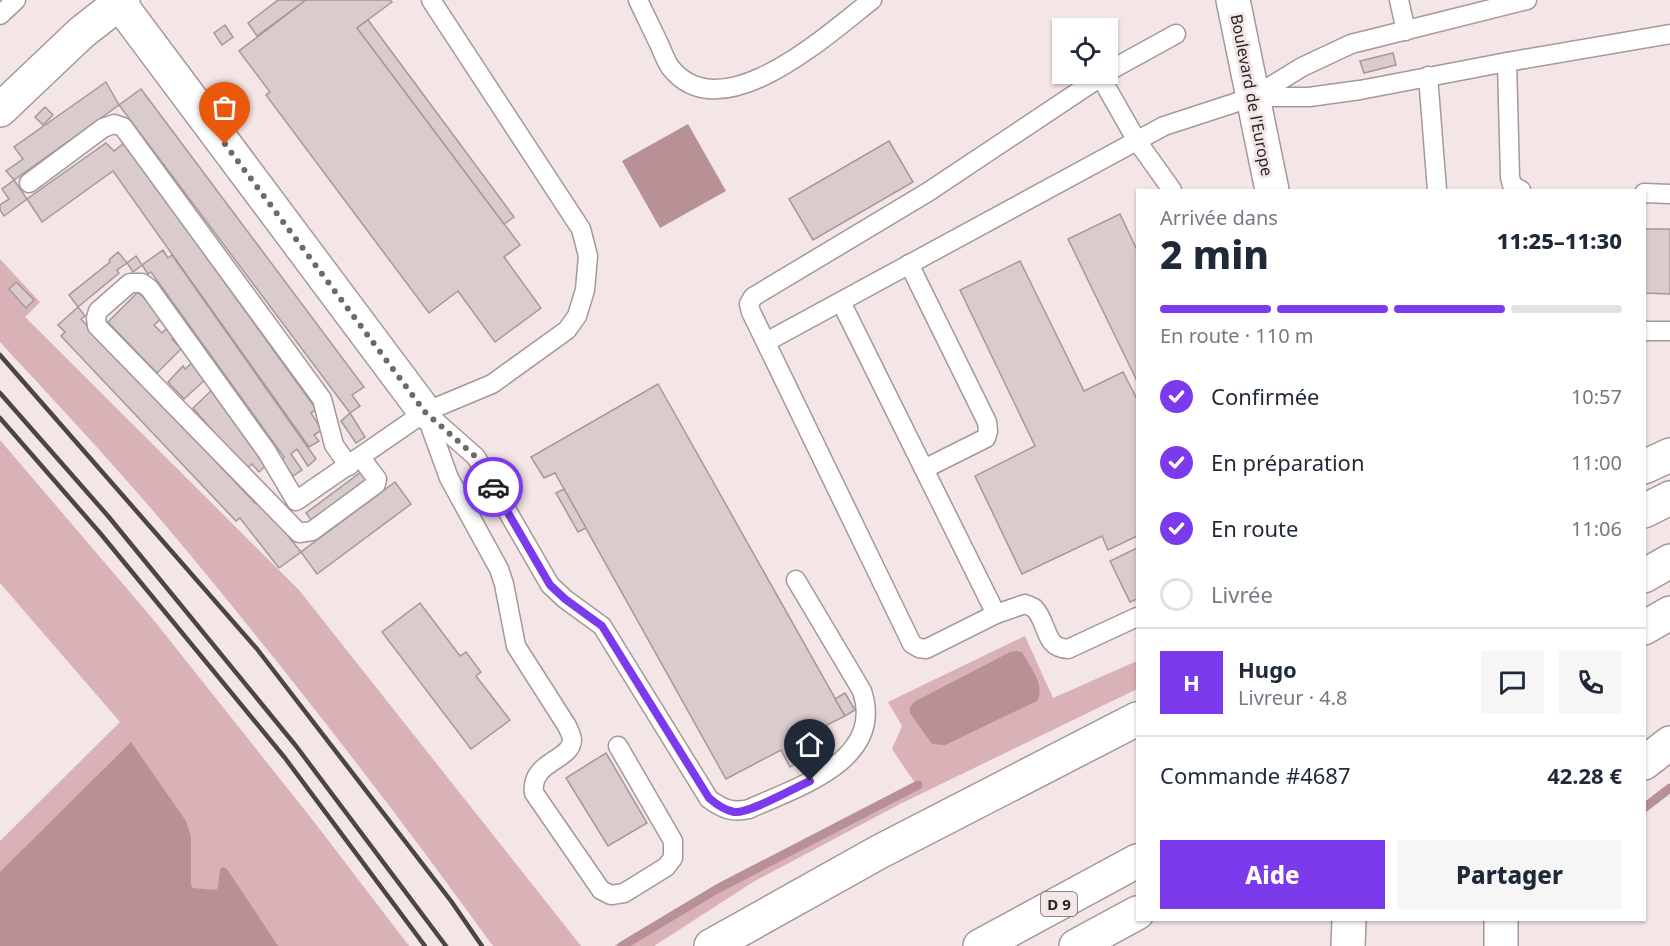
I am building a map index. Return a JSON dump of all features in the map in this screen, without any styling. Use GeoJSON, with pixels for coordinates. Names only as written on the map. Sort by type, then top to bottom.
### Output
{"type":"FeatureCollection","features":[{"type":"Feature","properties":{"kind":"main road","name":"Boulevard de l'Europe"},"geometry":{"type":"LineString","coordinates":[[1233,0],[1272,189]]}},
{"type":"Feature","properties":{"kind":"main road"},"geometry":{"type":"LineString","coordinates":[[0,111],[81,33],[120,1],[425,412]]}},
{"type":"Feature","properties":{"kind":"main road"},"geometry":{"type":"LineString","coordinates":[[1646,466],[1670,455]]}},
{"type":"Feature","properties":{"kind":"main road"},"geometry":{"type":"LineString","coordinates":[[1646,511],[1670,498]]}},
{"type":"Feature","properties":{"kind":"main road"},"geometry":{"type":"LineString","coordinates":[[1646,575],[1670,561]]}},
{"type":"Feature","properties":{"kind":"main road"},"geometry":{"type":"LineString","coordinates":[[1646,627],[1670,613]]}},
{"type":"Feature","properties":{"kind":"main road"},"geometry":{"type":"LineString","coordinates":[[711,946],[879,852],[1136,720]]}},
{"type":"Feature","properties":{"kind":"main road"},"geometry":{"type":"LineString","coordinates":[[1646,761],[1670,743]]}},
{"type":"Feature","properties":{"kind":"main road","name":"D 9"},"geometry":{"type":"LineString","coordinates":[[980,946],[1136,862]]}},
{"type":"Feature","properties":{"kind":"main road"},"geometry":{"type":"LineString","coordinates":[[1076,946],[1136,914]]}},
{"type":"Feature","properties":{"kind":"main road"},"geometry":{"type":"LineString","coordinates":[[1348,921],[1348,946]]}},
{"type":"Feature","properties":{"kind":"main road"},"geometry":{"type":"LineString","coordinates":[[1501,921],[1501,946]]}},
{"type":"Feature","properties":{"kind":"lane"},"geometry":{"type":"LineString","coordinates":[[0,15],[16,0]]}},
{"type":"Feature","properties":{"kind":"lane"},"geometry":{"type":"LineString","coordinates":[[279,513],[425,412],[492,384],[567,330],[577,316],[585,290],[588,256],[581,229],[432,0]]}},
{"type":"Feature","properties":{"kind":"lane"},"geometry":{"type":"LineString","coordinates":[[638,0],[670,66],[687,83],[711,90],[734,88],[759,80],[815,44],[872,0]]}},
{"type":"Feature","properties":{"kind":"lane"},"geometry":{"type":"LineString","coordinates":[[1399,0],[1406,31]]}},
{"type":"Feature","properties":{"kind":"lane"},"geometry":{"type":"LineString","coordinates":[[766,342],[1164,126],[1253,97],[1302,66],[1351,44],[1527,0]]}},
{"type":"Feature","properties":{"kind":"lane"},"geometry":{"type":"LineString","coordinates":[[1118,66],[1176,34]]}},
{"type":"Feature","properties":{"kind":"lane"},"geometry":{"type":"LineString","coordinates":[[1253,97],[1308,97],[1360,90],[1670,34]]}},
{"type":"Feature","properties":{"kind":"lane"},"geometry":{"type":"LineString","coordinates":[[1507,62],[1509,177],[1512,185],[1519,189]]}},
{"type":"Feature","properties":{"kind":"lane"},"geometry":{"type":"LineString","coordinates":[[1428,76],[1437,189]]}},
{"type":"Feature","properties":{"kind":"lane"},"geometry":{"type":"LineString","coordinates":[[1089,84],[928,192],[753,297],[749,304],[912,644],[926,649],[996,614],[1025,604],[1034,608],[1053,644],[1059,648],[1068,649],[1136,616]]}},
{"type":"Feature","properties":{"kind":"lane"},"geometry":{"type":"LineString","coordinates":[[1109,84],[1137,141],[1172,189]]}},
{"type":"Feature","properties":{"kind":"lane"},"geometry":{"type":"LineString","coordinates":[[28,183],[103,128],[114,124],[123,127],[322,399],[334,445],[374,474],[376,484],[312,531],[305,534],[299,533],[97,326],[98,311],[130,283],[142,283],[150,288],[267,452],[296,501]]}},
{"type":"Feature","properties":{"kind":"lane"},"geometry":{"type":"LineString","coordinates":[[1646,193],[1670,194]]}},
{"type":"Feature","properties":{"kind":"lane"},"geometry":{"type":"LineString","coordinates":[[909,264],[987,422],[988,431],[986,438],[924,469]]}},
{"type":"Feature","properties":{"kind":"lane"},"geometry":{"type":"LineString","coordinates":[[841,302],[996,614]]}},
{"type":"Feature","properties":{"kind":"lane"},"geometry":{"type":"LineString","coordinates":[[1646,331],[1670,331]]}},
{"type":"Feature","properties":{"kind":"lane"},"geometry":{"type":"LineString","coordinates":[[425,412],[476,457],[550,585],[602,626],[709,798],[720,807],[736,812],[749,809],[830,771],[846,758],[859,739],[865,720],[866,704],[862,691],[796,580]]}},
{"type":"Feature","properties":{"kind":"lane"},"geometry":{"type":"LineString","coordinates":[[425,412],[449,478],[499,569],[516,646],[573,738],[570,747],[537,774],[533,783],[534,793],[601,890],[611,895],[624,893],[666,867],[673,858],[673,841],[618,746]]}},
{"type":"Feature","properties":{"kind":"shaded area"},"geometry":{"type":"Polygon","coordinates":[[[688,124],[726,191],[660,228],[622,161],[688,124]]]}},
{"type":"Feature","properties":{"kind":"shaded area"},"geometry":{"type":"Polygon","coordinates":[[[0,259],[40,302],[25,317],[299,590],[581,946],[493,946],[380,793],[222,594],[138,493],[0,342],[0,259]]]}},
{"type":"Feature","properties":{"kind":"shaded area"},"geometry":{"type":"Polygon","coordinates":[[[0,440],[152,618],[315,823],[409,946],[0,946],[0,841],[120,722],[0,583],[0,440]]]}},
{"type":"Feature","properties":{"kind":"shaded area"},"geometry":{"type":"Polygon","coordinates":[[[1025,636],[1053,698],[1136,661],[1136,689],[900,804],[753,882],[654,946],[614,946],[715,886],[915,783],[892,749],[902,726],[888,702],[1025,636]]]}},
{"type":"Feature","properties":{"kind":"shaded area"},"geometry":{"type":"Polygon","coordinates":[[[1016,651],[1022,652],[1036,676],[1040,689],[1037,701],[945,745],[932,744],[910,713],[910,707],[914,702],[1016,651]]]}},
{"type":"Feature","properties":{"kind":"shaded area"},"geometry":{"type":"Polygon","coordinates":[[[131,742],[186,821],[191,837],[191,885],[193,888],[215,890],[218,888],[220,869],[223,867],[227,869],[278,946],[0,946],[0,872],[131,742]]]}},
{"type":"Feature","properties":{"kind":"building"},"geometry":{"type":"Polygon","coordinates":[[[278,0],[306,0],[257,36],[248,23],[278,0]]]}},
{"type":"Feature","properties":{"kind":"building"},"geometry":{"type":"Polygon","coordinates":[[[306,0],[390,0],[392,2],[357,28],[520,245],[504,257],[541,308],[495,342],[458,291],[429,313],[266,95],[270,92],[239,51],[306,0]]]}},
{"type":"Feature","properties":{"kind":"building"},"geometry":{"type":"Polygon","coordinates":[[[368,20],[514,217],[504,224],[357,28],[368,20]]]}},
{"type":"Feature","properties":{"kind":"building"},"geometry":{"type":"Polygon","coordinates":[[[225,25],[233,37],[222,45],[214,33],[225,25]]]}},
{"type":"Feature","properties":{"kind":"building"},"geometry":{"type":"Polygon","coordinates":[[[1393,53],[1396,65],[1364,73],[1360,61],[1393,53]]]}},
{"type":"Feature","properties":{"kind":"building"},"geometry":{"type":"Polygon","coordinates":[[[106,82],[119,105],[14,180],[6,171],[23,159],[14,147],[106,82]]]}},
{"type":"Feature","properties":{"kind":"building"},"geometry":{"type":"Polygon","coordinates":[[[141,89],[364,387],[352,395],[360,406],[350,413],[119,105],[141,89]]]}},
{"type":"Feature","properties":{"kind":"building"},"geometry":{"type":"Polygon","coordinates":[[[45,107],[53,115],[43,125],[35,117],[45,107]]]}},
{"type":"Feature","properties":{"kind":"building"},"geometry":{"type":"Polygon","coordinates":[[[889,141],[913,182],[813,240],[789,199],[889,141]]]}},
{"type":"Feature","properties":{"kind":"building"},"geometry":{"type":"Polygon","coordinates":[[[106,143],[114,151],[124,143],[316,409],[311,413],[322,430],[314,435],[319,441],[309,447],[113,171],[42,222],[27,199],[106,143]]]}},
{"type":"Feature","properties":{"kind":"building"},"geometry":{"type":"Polygon","coordinates":[[[14,180],[27,199],[4,216],[0,205],[9,199],[2,189],[14,180]]]}},
{"type":"Feature","properties":{"kind":"building"},"geometry":{"type":"Polygon","coordinates":[[[1120,214],[1136,248],[1136,379],[1068,239],[1120,214]]]}},
{"type":"Feature","properties":{"kind":"building"},"geometry":{"type":"Polygon","coordinates":[[[1646,229],[1670,229],[1670,294],[1646,293],[1646,229]]]}},
{"type":"Feature","properties":{"kind":"building"},"geometry":{"type":"Polygon","coordinates":[[[163,250],[168,258],[172,255],[316,459],[308,466],[297,449],[291,454],[302,470],[293,476],[282,461],[284,457],[151,272],[148,274],[142,265],[163,250]]]}},
{"type":"Feature","properties":{"kind":"building"},"geometry":{"type":"Polygon","coordinates":[[[118,252],[127,263],[117,270],[119,273],[78,307],[69,295],[110,262],[109,260],[118,252]]]}},
{"type":"Feature","properties":{"kind":"building"},"geometry":{"type":"Polygon","coordinates":[[[136,256],[142,265],[133,272],[127,263],[136,256]]]}},
{"type":"Feature","properties":{"kind":"building"},"geometry":{"type":"Polygon","coordinates":[[[1020,261],[1084,391],[1123,372],[1136,397],[1136,536],[1108,550],[1102,536],[1022,574],[975,476],[1035,446],[960,290],[1020,261]]]}},
{"type":"Feature","properties":{"kind":"building"},"geometry":{"type":"Polygon","coordinates":[[[16,282],[34,300],[26,308],[9,289],[16,282]]]}},
{"type":"Feature","properties":{"kind":"building"},"geometry":{"type":"Polygon","coordinates":[[[138,292],[163,317],[154,325],[162,333],[167,328],[175,336],[172,339],[181,349],[157,373],[108,322],[138,292]]]}},
{"type":"Feature","properties":{"kind":"building"},"geometry":{"type":"Polygon","coordinates":[[[78,307],[85,316],[81,319],[255,503],[259,500],[301,552],[279,568],[240,518],[236,521],[61,336],[65,332],[58,325],[78,307]]]}},
{"type":"Feature","properties":{"kind":"building"},"geometry":{"type":"Polygon","coordinates":[[[193,362],[206,379],[184,399],[168,382],[183,366],[185,369],[193,362]]]}},
{"type":"Feature","properties":{"kind":"building"},"geometry":{"type":"Polygon","coordinates":[[[658,384],[845,716],[805,736],[815,753],[790,767],[781,750],[726,779],[555,473],[544,478],[531,457],[658,384]]]}},
{"type":"Feature","properties":{"kind":"building"},"geometry":{"type":"Polygon","coordinates":[[[213,389],[262,454],[259,458],[265,466],[259,472],[252,464],[246,469],[193,408],[213,389]]]}},
{"type":"Feature","properties":{"kind":"building"},"geometry":{"type":"Polygon","coordinates":[[[350,413],[365,437],[356,443],[341,421],[350,413]]]}},
{"type":"Feature","properties":{"kind":"building"},"geometry":{"type":"Polygon","coordinates":[[[361,472],[369,482],[314,524],[306,513],[361,472]]]}},
{"type":"Feature","properties":{"kind":"building"},"geometry":{"type":"Polygon","coordinates":[[[395,482],[411,504],[317,574],[301,552],[395,482]]]}},
{"type":"Feature","properties":{"kind":"building"},"geometry":{"type":"Polygon","coordinates":[[[564,489],[586,528],[578,532],[556,493],[564,489]]]}},
{"type":"Feature","properties":{"kind":"building"},"geometry":{"type":"Polygon","coordinates":[[[1136,548],[1136,599],[1130,602],[1110,561],[1136,548]]]}},
{"type":"Feature","properties":{"kind":"building"},"geometry":{"type":"Polygon","coordinates":[[[420,603],[460,656],[466,652],[481,672],[476,676],[510,720],[471,749],[382,632],[420,603]]]}},
{"type":"Feature","properties":{"kind":"building"},"geometry":{"type":"Polygon","coordinates":[[[845,693],[855,710],[845,716],[835,699],[845,693]]]}},
{"type":"Feature","properties":{"kind":"building"},"geometry":{"type":"Polygon","coordinates":[[[606,753],[647,823],[608,846],[566,778],[606,753]]]}},
{"type":"Feature","properties":{"kind":"waterway"},"geometry":{"type":"LineString","coordinates":[[622,946],[717,889],[918,785]]}},
{"type":"Feature","properties":{"kind":"waterway"},"geometry":{"type":"LineString","coordinates":[[1646,806],[1670,788]]}},
{"type":"Feature","properties":{"kind":"railway"},"geometry":{"type":"LineString","coordinates":[[0,355],[257,649],[451,901],[482,946]]}},
{"type":"Feature","properties":{"kind":"railway"},"geometry":{"type":"LineString","coordinates":[[0,393],[108,516],[296,746],[446,946]]}},
{"type":"Feature","properties":{"kind":"railway"},"geometry":{"type":"LineString","coordinates":[[0,418],[100,533],[285,758],[425,946]]}},
{"type":"Feature","properties":{"kind":"way so far"},"geometry":{"type":"LineString","coordinates":[[225,144],[425,412],[476,457],[493,487]]}},
{"type":"Feature","properties":{"kind":"route"},"geometry":{"type":"LineString","coordinates":[[493,487],[550,585],[602,626],[709,798],[720,807],[736,812],[749,809],[810,781]]}}]}
